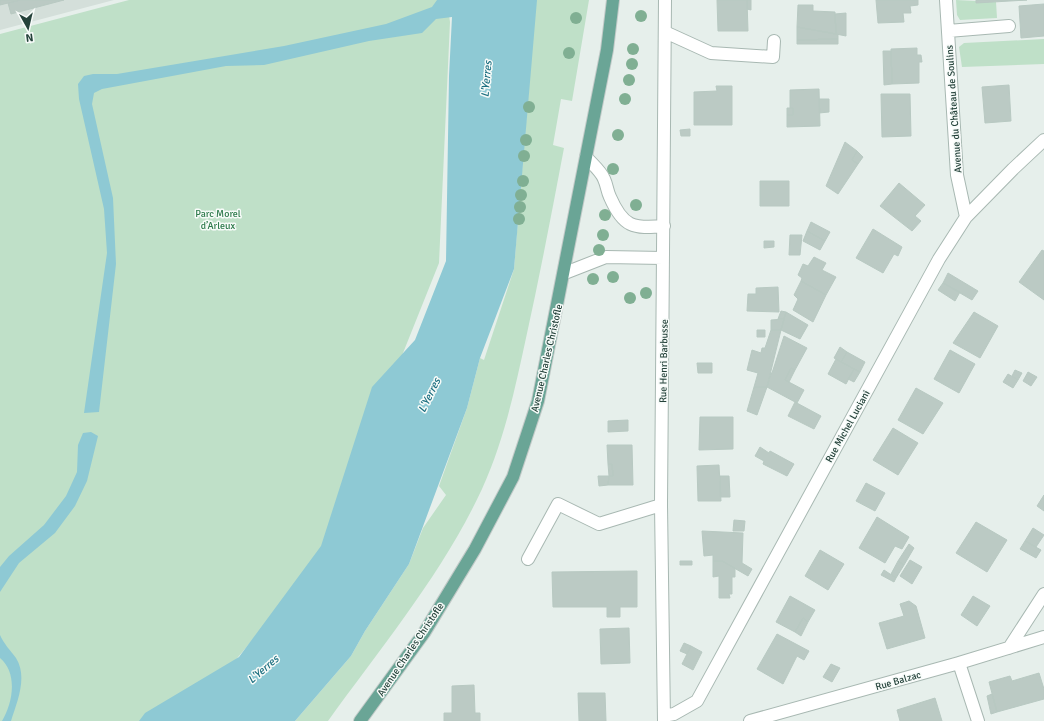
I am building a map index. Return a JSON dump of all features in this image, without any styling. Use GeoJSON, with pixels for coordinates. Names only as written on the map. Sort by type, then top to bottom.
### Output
{"type":"FeatureCollection","features":[{"type":"Feature","properties":{"kind":"main road","name":"Avenue Charles Christofle"},"geometry":{"type":"LineString","coordinates":[[360,721],[424,633],[475,549],[513,477],[538,401],[607,50],[613,0]]}},
{"type":"Feature","properties":{"kind":"street","name":"Rue Henri Barbusse"},"geometry":{"type":"LineString","coordinates":[[664,718],[661,504],[665,0]]}},
{"type":"Feature","properties":{"kind":"street","name":"Avenue du Château de Soulins"},"geometry":{"type":"LineString","coordinates":[[946,0],[957,175],[966,217]]}},
{"type":"Feature","properties":{"kind":"street"},"geometry":{"type":"LineString","coordinates":[[948,30],[1010,26]]}},
{"type":"Feature","properties":{"kind":"street"},"geometry":{"type":"LineString","coordinates":[[665,32],[711,53],[773,57],[774,41]]}},
{"type":"Feature","properties":{"kind":"street","name":"Rue Michel Luciani"},"geometry":{"type":"LineString","coordinates":[[664,718],[697,701],[939,259],[966,217],[1044,140]]}},
{"type":"Feature","properties":{"kind":"street"},"geometry":{"type":"LineString","coordinates":[[586,157],[604,178],[609,196],[617,210],[630,225],[641,228],[664,226]]}},
{"type":"Feature","properties":{"kind":"street"},"geometry":{"type":"LineString","coordinates":[[564,273],[606,257],[663,258]]}},
{"type":"Feature","properties":{"kind":"street"},"geometry":{"type":"LineString","coordinates":[[528,559],[558,504],[599,524],[661,504]]}},
{"type":"Feature","properties":{"kind":"street"},"geometry":{"type":"LineString","coordinates":[[1010,648],[1044,594]]}},
{"type":"Feature","properties":{"kind":"street","name":"Rue Balzac"},"geometry":{"type":"LineString","coordinates":[[750,721],[959,663],[1044,637]]}},
{"type":"Feature","properties":{"kind":"street"},"geometry":{"type":"LineString","coordinates":[[959,663],[978,721]]}},
{"type":"Feature","properties":{"kind":"shaded area"},"geometry":{"type":"Polygon","coordinates":[[[0,0],[114,0],[0,30],[0,0]]]}},
{"type":"Feature","properties":{"kind":"green space","name":"Parc Morel d’Arleux"},"geometry":{"type":"Polygon","coordinates":[[[129,0],[447,0],[450,22],[439,263],[379,413],[314,566],[224,674],[153,721],[0,721],[0,34],[129,0]]]}},
{"type":"Feature","properties":{"kind":"green space"},"geometry":{"type":"Polygon","coordinates":[[[536,0],[589,0],[572,101],[561,99],[553,145],[564,148],[522,357],[503,434],[497,452],[482,489],[449,550],[411,608],[328,721],[295,721],[351,656],[365,631],[409,564],[423,528],[446,495],[439,486],[467,408],[480,358],[484,360],[514,269],[536,0]]]}},
{"type":"Feature","properties":{"kind":"green space"},"geometry":{"type":"Polygon","coordinates":[[[956,0],[996,2],[997,18],[960,20],[957,15],[956,0]]]}},
{"type":"Feature","properties":{"kind":"green space"},"geometry":{"type":"Polygon","coordinates":[[[1044,39],[1044,64],[962,67],[959,47],[964,43],[1044,39]]]}},
{"type":"Feature","properties":{"kind":"water","name":"L'Yerres"},"geometry":{"type":"Polygon","coordinates":[[[437,0],[537,0],[514,269],[480,358],[467,408],[409,564],[365,631],[351,656],[295,721],[139,721],[145,713],[239,657],[321,546],[372,387],[415,340],[446,261],[449,76],[452,17],[436,19],[422,33],[369,41],[264,65],[226,66],[102,89],[94,93],[92,104],[113,198],[116,264],[99,412],[84,413],[107,253],[104,209],[79,99],[78,84],[84,76],[93,74],[117,74],[284,46],[386,24],[432,7],[437,0]]]}},
{"type":"Feature","properties":{"kind":"water"},"geometry":{"type":"Polygon","coordinates":[[[91,432],[98,436],[87,481],[75,506],[55,533],[19,563],[0,592],[0,567],[9,556],[44,525],[66,496],[77,472],[78,445],[83,433],[91,432]]]}},
{"type":"Feature","properties":{"kind":"water"},"geometry":{"type":"Polygon","coordinates":[[[0,635],[16,658],[21,673],[20,690],[11,721],[2,721],[9,706],[12,688],[6,664],[0,658],[0,635]]]}},
{"type":"Feature","properties":{"kind":"building"},"geometry":{"type":"Polygon","coordinates":[[[0,0],[20,0],[0,5],[0,0]]]}},
{"type":"Feature","properties":{"kind":"building"},"geometry":{"type":"Polygon","coordinates":[[[20,0],[64,0],[11,14],[8,3],[20,0]]]}},
{"type":"Feature","properties":{"kind":"building"},"geometry":{"type":"Polygon","coordinates":[[[717,0],[747,0],[748,31],[718,31],[717,0]]]}},
{"type":"Feature","properties":{"kind":"building"},"geometry":{"type":"Polygon","coordinates":[[[747,0],[751,0],[751,10],[747,9],[747,0]]]}},
{"type":"Feature","properties":{"kind":"building"},"geometry":{"type":"Polygon","coordinates":[[[876,0],[918,0],[918,5],[910,6],[911,13],[903,13],[904,22],[878,23],[876,0]]]}},
{"type":"Feature","properties":{"kind":"building"},"geometry":{"type":"Polygon","coordinates":[[[976,0],[1027,0],[976,3],[976,0]]]}},
{"type":"Feature","properties":{"kind":"building"},"geometry":{"type":"Polygon","coordinates":[[[1044,4],[1044,36],[1021,38],[1019,6],[1044,4]]]}},
{"type":"Feature","properties":{"kind":"building"},"geometry":{"type":"Polygon","coordinates":[[[798,5],[813,5],[813,11],[835,12],[836,34],[797,27],[798,5]]]}},
{"type":"Feature","properties":{"kind":"building"},"geometry":{"type":"Polygon","coordinates":[[[846,13],[846,36],[836,34],[835,14],[846,13]]]}},
{"type":"Feature","properties":{"kind":"building"},"geometry":{"type":"Polygon","coordinates":[[[797,27],[836,34],[838,35],[838,39],[797,40],[797,27]]]}},
{"type":"Feature","properties":{"kind":"building"},"geometry":{"type":"Polygon","coordinates":[[[838,39],[838,44],[797,44],[797,40],[838,39]]]}},
{"type":"Feature","properties":{"kind":"building"},"geometry":{"type":"Polygon","coordinates":[[[917,48],[917,55],[921,55],[922,62],[919,62],[919,83],[892,84],[891,49],[917,48]]]}},
{"type":"Feature","properties":{"kind":"building"},"geometry":{"type":"Polygon","coordinates":[[[883,51],[891,51],[892,84],[884,85],[883,51]]]}},
{"type":"Feature","properties":{"kind":"building"},"geometry":{"type":"Polygon","coordinates":[[[1009,85],[1011,121],[985,123],[982,87],[1009,85]]]}},
{"type":"Feature","properties":{"kind":"building"},"geometry":{"type":"Polygon","coordinates":[[[716,86],[732,86],[732,125],[694,125],[694,92],[717,91],[716,86]]]}},
{"type":"Feature","properties":{"kind":"building"},"geometry":{"type":"Polygon","coordinates":[[[819,89],[820,126],[787,127],[787,115],[793,115],[793,108],[790,108],[790,90],[819,89]]]}},
{"type":"Feature","properties":{"kind":"building"},"geometry":{"type":"Polygon","coordinates":[[[881,94],[910,94],[911,136],[882,137],[881,94]]]}},
{"type":"Feature","properties":{"kind":"building"},"geometry":{"type":"Polygon","coordinates":[[[819,99],[829,99],[829,112],[819,113],[819,99]]]}},
{"type":"Feature","properties":{"kind":"building"},"geometry":{"type":"Polygon","coordinates":[[[787,108],[793,108],[793,115],[787,115],[787,108]]]}},
{"type":"Feature","properties":{"kind":"building"},"geometry":{"type":"Polygon","coordinates":[[[690,129],[690,136],[681,136],[680,130],[690,129]]]}},
{"type":"Feature","properties":{"kind":"building"},"geometry":{"type":"Polygon","coordinates":[[[845,142],[857,151],[852,160],[858,164],[838,194],[826,186],[845,142]]]}},
{"type":"Feature","properties":{"kind":"building"},"geometry":{"type":"Polygon","coordinates":[[[857,151],[863,157],[858,164],[852,160],[857,151]]]}},
{"type":"Feature","properties":{"kind":"building"},"geometry":{"type":"Polygon","coordinates":[[[760,181],[789,181],[789,206],[760,206],[760,181]]]}},
{"type":"Feature","properties":{"kind":"building"},"geometry":{"type":"Polygon","coordinates":[[[899,183],[925,205],[915,216],[921,221],[912,231],[880,206],[899,183]]]}},
{"type":"Feature","properties":{"kind":"building"},"geometry":{"type":"Polygon","coordinates":[[[811,222],[830,232],[825,241],[807,231],[811,222]]]}},
{"type":"Feature","properties":{"kind":"building"},"geometry":{"type":"Polygon","coordinates":[[[873,229],[902,247],[898,256],[894,254],[883,273],[856,258],[873,229]]]}},
{"type":"Feature","properties":{"kind":"building"},"geometry":{"type":"Polygon","coordinates":[[[807,231],[825,241],[820,250],[803,241],[807,231]]]}},
{"type":"Feature","properties":{"kind":"building"},"geometry":{"type":"Polygon","coordinates":[[[790,235],[802,235],[800,255],[789,255],[790,235]]]}},
{"type":"Feature","properties":{"kind":"building"},"geometry":{"type":"Polygon","coordinates":[[[764,241],[774,241],[774,247],[764,248],[764,241]]]}},
{"type":"Feature","properties":{"kind":"building"},"geometry":{"type":"Polygon","coordinates":[[[1042,250],[1044,251],[1044,300],[1019,282],[1042,250]]]}},
{"type":"Feature","properties":{"kind":"building"},"geometry":{"type":"Polygon","coordinates":[[[814,257],[826,263],[822,270],[836,277],[826,295],[801,281],[802,278],[798,275],[803,264],[808,266],[814,257]]]}},
{"type":"Feature","properties":{"kind":"building"},"geometry":{"type":"Polygon","coordinates":[[[948,273],[978,291],[972,300],[943,283],[948,273]]]}},
{"type":"Feature","properties":{"kind":"building"},"geometry":{"type":"Polygon","coordinates":[[[801,281],[826,295],[813,322],[793,310],[798,299],[794,295],[801,281]]]}},
{"type":"Feature","properties":{"kind":"building"},"geometry":{"type":"Polygon","coordinates":[[[943,283],[960,292],[955,301],[938,290],[943,283]]]}},
{"type":"Feature","properties":{"kind":"building"},"geometry":{"type":"Polygon","coordinates":[[[778,287],[779,312],[747,311],[748,294],[756,294],[756,288],[778,287]]]}},
{"type":"Feature","properties":{"kind":"building"},"geometry":{"type":"Polygon","coordinates":[[[781,311],[786,312],[784,319],[778,319],[781,311]]]}},
{"type":"Feature","properties":{"kind":"building"},"geometry":{"type":"Polygon","coordinates":[[[786,312],[808,325],[800,339],[781,330],[786,312]]]}},
{"type":"Feature","properties":{"kind":"building"},"geometry":{"type":"Polygon","coordinates":[[[974,312],[998,326],[980,358],[953,343],[974,312]]]}},
{"type":"Feature","properties":{"kind":"building"},"geometry":{"type":"Polygon","coordinates":[[[784,319],[781,330],[771,330],[771,320],[784,319]]]}},
{"type":"Feature","properties":{"kind":"building"},"geometry":{"type":"Polygon","coordinates":[[[757,330],[765,330],[765,337],[757,337],[757,330]]]}},
{"type":"Feature","properties":{"kind":"building"},"geometry":{"type":"Polygon","coordinates":[[[771,330],[781,330],[767,387],[754,387],[758,373],[747,370],[752,350],[761,353],[762,348],[765,348],[771,330]]]}},
{"type":"Feature","properties":{"kind":"building"},"geometry":{"type":"Polygon","coordinates":[[[784,336],[807,348],[795,370],[791,368],[785,380],[804,390],[797,403],[767,387],[784,336]]]}},
{"type":"Feature","properties":{"kind":"building"},"geometry":{"type":"Polygon","coordinates":[[[840,347],[847,352],[841,362],[834,358],[840,347]]]}},
{"type":"Feature","properties":{"kind":"building"},"geometry":{"type":"Polygon","coordinates":[[[950,350],[975,364],[959,393],[934,379],[950,350]]]}},
{"type":"Feature","properties":{"kind":"building"},"geometry":{"type":"Polygon","coordinates":[[[847,352],[865,362],[860,372],[841,362],[847,352]]]}},
{"type":"Feature","properties":{"kind":"building"},"geometry":{"type":"Polygon","coordinates":[[[836,359],[854,369],[846,384],[828,374],[836,359]]]}},
{"type":"Feature","properties":{"kind":"building"},"geometry":{"type":"Polygon","coordinates":[[[697,363],[712,363],[712,373],[698,373],[697,363]]]}},
{"type":"Feature","properties":{"kind":"building"},"geometry":{"type":"Polygon","coordinates":[[[791,368],[795,370],[789,382],[785,380],[791,368]]]}},
{"type":"Feature","properties":{"kind":"building"},"geometry":{"type":"Polygon","coordinates":[[[854,369],[860,372],[854,382],[848,379],[854,369]]]}},
{"type":"Feature","properties":{"kind":"building"},"geometry":{"type":"Polygon","coordinates":[[[1015,370],[1022,373],[1018,380],[1012,376],[1015,370]]]}},
{"type":"Feature","properties":{"kind":"building"},"geometry":{"type":"Polygon","coordinates":[[[1028,372],[1037,377],[1031,386],[1023,381],[1028,372]]]}},
{"type":"Feature","properties":{"kind":"building"},"geometry":{"type":"Polygon","coordinates":[[[1008,374],[1018,380],[1013,388],[1003,382],[1008,374]]]}},
{"type":"Feature","properties":{"kind":"building"},"geometry":{"type":"Polygon","coordinates":[[[754,387],[767,387],[757,415],[747,411],[754,387]]]}},
{"type":"Feature","properties":{"kind":"building"},"geometry":{"type":"Polygon","coordinates":[[[916,388],[943,403],[923,434],[898,420],[916,388]]]}},
{"type":"Feature","properties":{"kind":"building"},"geometry":{"type":"Polygon","coordinates":[[[795,402],[821,416],[814,429],[788,416],[795,402]]]}},
{"type":"Feature","properties":{"kind":"building"},"geometry":{"type":"Polygon","coordinates":[[[700,417],[733,417],[733,449],[699,450],[700,417]]]}},
{"type":"Feature","properties":{"kind":"building"},"geometry":{"type":"Polygon","coordinates":[[[628,420],[628,431],[608,432],[608,421],[628,420]]]}},
{"type":"Feature","properties":{"kind":"building"},"geometry":{"type":"Polygon","coordinates":[[[893,428],[918,443],[898,475],[873,460],[893,428]]]}},
{"type":"Feature","properties":{"kind":"building"},"geometry":{"type":"Polygon","coordinates":[[[607,445],[632,445],[633,485],[608,485],[609,476],[613,476],[612,464],[608,464],[607,445]]]}},
{"type":"Feature","properties":{"kind":"building"},"geometry":{"type":"Polygon","coordinates":[[[760,447],[769,453],[770,451],[794,464],[787,476],[763,464],[764,461],[755,456],[760,447]]]}},
{"type":"Feature","properties":{"kind":"building"},"geometry":{"type":"Polygon","coordinates":[[[608,464],[612,464],[613,476],[609,476],[608,464]]]}},
{"type":"Feature","properties":{"kind":"building"},"geometry":{"type":"Polygon","coordinates":[[[719,465],[721,501],[698,501],[697,466],[719,465]]]}},
{"type":"Feature","properties":{"kind":"building"},"geometry":{"type":"Polygon","coordinates":[[[598,476],[609,476],[608,485],[599,486],[598,476]]]}},
{"type":"Feature","properties":{"kind":"building"},"geometry":{"type":"Polygon","coordinates":[[[720,476],[729,476],[730,497],[720,497],[720,476]]]}},
{"type":"Feature","properties":{"kind":"building"},"geometry":{"type":"Polygon","coordinates":[[[866,483],[885,493],[875,511],[856,501],[866,483]]]}},
{"type":"Feature","properties":{"kind":"building"},"geometry":{"type":"Polygon","coordinates":[[[1044,495],[1044,511],[1037,506],[1044,495]]]}},
{"type":"Feature","properties":{"kind":"building"},"geometry":{"type":"Polygon","coordinates":[[[877,517],[909,537],[902,549],[895,546],[885,563],[859,548],[877,517]]]}},
{"type":"Feature","properties":{"kind":"building"},"geometry":{"type":"Polygon","coordinates":[[[734,520],[745,521],[744,531],[733,531],[734,520]]]}},
{"type":"Feature","properties":{"kind":"building"},"geometry":{"type":"Polygon","coordinates":[[[976,522],[1007,540],[987,572],[956,553],[976,522]]]}},
{"type":"Feature","properties":{"kind":"building"},"geometry":{"type":"Polygon","coordinates":[[[1033,528],[1044,535],[1036,547],[1025,541],[1033,528]]]}},
{"type":"Feature","properties":{"kind":"building"},"geometry":{"type":"Polygon","coordinates":[[[702,531],[743,533],[742,563],[752,569],[748,576],[722,561],[713,561],[713,555],[704,556],[702,531]]]}},
{"type":"Feature","properties":{"kind":"building"},"geometry":{"type":"Polygon","coordinates":[[[1025,541],[1041,550],[1036,558],[1020,549],[1025,541]]]}},
{"type":"Feature","properties":{"kind":"building"},"geometry":{"type":"Polygon","coordinates":[[[909,544],[914,548],[904,565],[898,561],[909,544]]]}},
{"type":"Feature","properties":{"kind":"building"},"geometry":{"type":"Polygon","coordinates":[[[820,550],[844,564],[828,590],[805,576],[820,550]]]}},
{"type":"Feature","properties":{"kind":"building"},"geometry":{"type":"Polygon","coordinates":[[[910,560],[922,567],[912,584],[900,576],[910,560]]]}},
{"type":"Feature","properties":{"kind":"building"},"geometry":{"type":"Polygon","coordinates":[[[680,561],[692,561],[692,565],[680,565],[680,561]]]}},
{"type":"Feature","properties":{"kind":"building"},"geometry":{"type":"Polygon","coordinates":[[[713,561],[722,561],[735,568],[735,577],[732,577],[732,594],[729,594],[730,598],[719,598],[719,576],[713,577],[713,561]]]}},
{"type":"Feature","properties":{"kind":"building"},"geometry":{"type":"Polygon","coordinates":[[[898,561],[904,565],[896,578],[891,574],[898,561]]]}},
{"type":"Feature","properties":{"kind":"building"},"geometry":{"type":"Polygon","coordinates":[[[884,570],[896,578],[894,582],[881,575],[884,570]]]}},
{"type":"Feature","properties":{"kind":"building"},"geometry":{"type":"Polygon","coordinates":[[[637,571],[637,607],[620,607],[620,617],[607,617],[607,607],[553,607],[552,572],[637,571]]]}},
{"type":"Feature","properties":{"kind":"building"},"geometry":{"type":"Polygon","coordinates":[[[790,596],[815,610],[808,622],[803,618],[795,632],[776,622],[790,596]]]}},
{"type":"Feature","properties":{"kind":"building"},"geometry":{"type":"Polygon","coordinates":[[[973,596],[990,606],[977,626],[961,615],[973,596]]]}},
{"type":"Feature","properties":{"kind":"building"},"geometry":{"type":"Polygon","coordinates":[[[909,601],[916,606],[925,638],[887,649],[879,623],[904,616],[900,604],[909,601]]]}},
{"type":"Feature","properties":{"kind":"building"},"geometry":{"type":"Polygon","coordinates":[[[803,618],[808,622],[801,636],[795,632],[803,618]]]}},
{"type":"Feature","properties":{"kind":"building"},"geometry":{"type":"Polygon","coordinates":[[[629,628],[630,663],[601,664],[600,629],[629,628]]]}},
{"type":"Feature","properties":{"kind":"building"},"geometry":{"type":"Polygon","coordinates":[[[777,634],[809,651],[804,660],[797,656],[783,684],[757,669],[777,634]]]}},
{"type":"Feature","properties":{"kind":"building"},"geometry":{"type":"Polygon","coordinates":[[[684,643],[691,646],[687,654],[680,651],[684,643]]]}},
{"type":"Feature","properties":{"kind":"building"},"geometry":{"type":"Polygon","coordinates":[[[691,646],[702,652],[693,670],[682,664],[691,646]]]}},
{"type":"Feature","properties":{"kind":"building"},"geometry":{"type":"Polygon","coordinates":[[[831,664],[840,668],[832,682],[823,677],[831,664]]]}},
{"type":"Feature","properties":{"kind":"building"},"geometry":{"type":"Polygon","coordinates":[[[1039,673],[1044,689],[1044,699],[997,712],[989,682],[1010,676],[1012,681],[1039,673]]]}},
{"type":"Feature","properties":{"kind":"building"},"geometry":{"type":"Polygon","coordinates":[[[474,685],[475,713],[480,713],[480,721],[444,721],[444,713],[452,713],[452,686],[474,685]]]}},
{"type":"Feature","properties":{"kind":"building"},"geometry":{"type":"Polygon","coordinates":[[[578,693],[605,693],[606,721],[579,721],[578,693]]]}},
{"type":"Feature","properties":{"kind":"building"},"geometry":{"type":"Polygon","coordinates":[[[992,694],[997,712],[991,714],[987,696],[992,694]]]}},
{"type":"Feature","properties":{"kind":"building"},"geometry":{"type":"Polygon","coordinates":[[[935,698],[942,721],[900,721],[897,710],[935,698]]]}}]}
